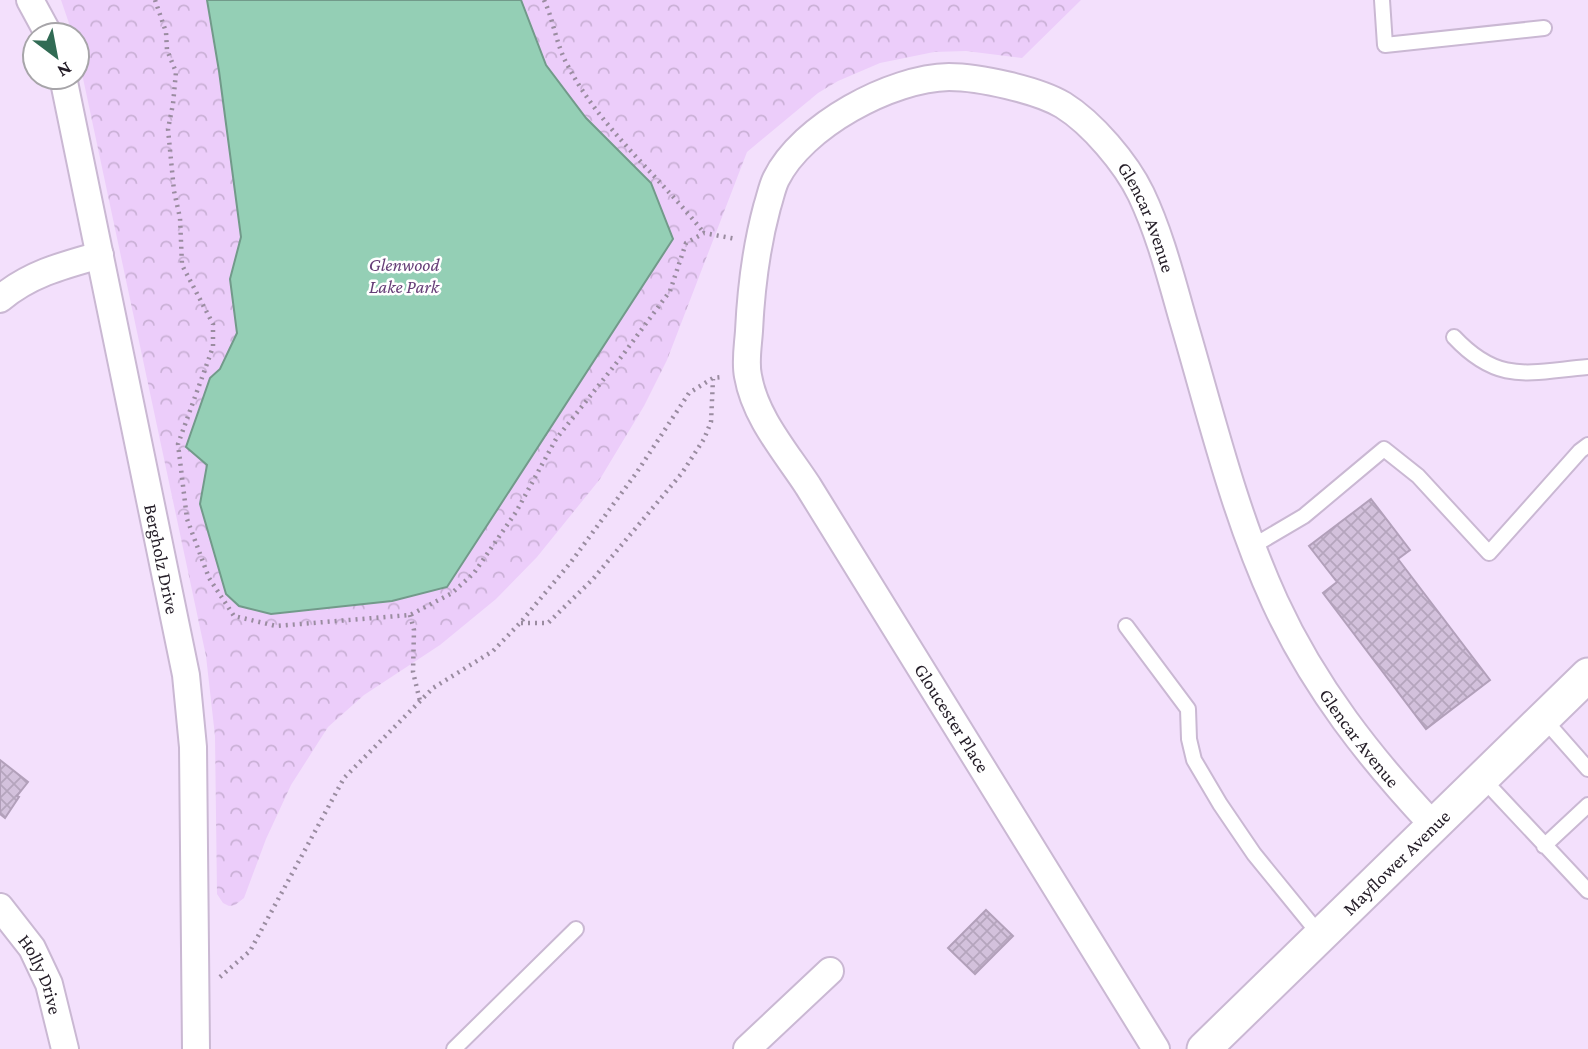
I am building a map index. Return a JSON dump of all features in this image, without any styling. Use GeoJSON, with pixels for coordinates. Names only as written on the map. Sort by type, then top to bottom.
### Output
{"type":"FeatureCollection","features":[{"type":"Feature","properties":{"kind":"street"},"geometry":{"type":"LineString","coordinates":[[30,0],[41,21]]}},
{"type":"Feature","properties":{"kind":"street","name":"Glencar Avenue"},"geometry":{"type":"LineString","coordinates":[[751,387],[747,373],[752,284],[758,243],[775,180],[790,156],[829,122],[867,100],[911,84],[949,77],[1034,92],[1062,105],[1102,137],[1140,191],[1163,251],[1237,505],[1274,600],[1304,661],[1349,728],[1433,825]]}},
{"type":"Feature","properties":{"kind":"street","name":"Bergholz Drive"},"geometry":{"type":"LineString","coordinates":[[66,91],[186,675],[193,747],[196,1049]]}},
{"type":"Feature","properties":{"kind":"street"},"geometry":{"type":"LineString","coordinates":[[0,299],[15,286],[46,271],[100,254]]}},
{"type":"Feature","properties":{"kind":"street","name":"Gloucester Place"},"geometry":{"type":"LineString","coordinates":[[751,387],[760,413],[815,497],[1156,1049]]}},
{"type":"Feature","properties":{"kind":"street","name":"Mayflower Avenue"},"geometry":{"type":"LineString","coordinates":[[1204,1049],[1588,675]]}},
{"type":"Feature","properties":{"kind":"street","name":"Holly Drive"},"geometry":{"type":"LineString","coordinates":[[0,907],[32,948],[50,984],[65,1049]]}},
{"type":"Feature","properties":{"kind":"street"},"geometry":{"type":"LineString","coordinates":[[747,1049],[830,971]]}},
{"type":"Feature","properties":{"kind":"lane"},"geometry":{"type":"LineString","coordinates":[[1382,0],[1385,45],[1544,28]]}},
{"type":"Feature","properties":{"kind":"lane"},"geometry":{"type":"LineString","coordinates":[[1454,337],[1470,354],[1488,365],[1514,374],[1588,367]]}},
{"type":"Feature","properties":{"kind":"lane"},"geometry":{"type":"LineString","coordinates":[[1253,546],[1304,516],[1384,449],[1418,476],[1489,553],[1588,445]]}},
{"type":"Feature","properties":{"kind":"lane"},"geometry":{"type":"LineString","coordinates":[[1126,626],[1188,709],[1189,739],[1194,760],[1220,804],[1254,854],[1320,935]]}},
{"type":"Feature","properties":{"kind":"lane"},"geometry":{"type":"LineString","coordinates":[[1543,718],[1588,769]]}},
{"type":"Feature","properties":{"kind":"lane"},"geometry":{"type":"LineString","coordinates":[[1482,778],[1588,891]]}},
{"type":"Feature","properties":{"kind":"lane"},"geometry":{"type":"LineString","coordinates":[[1544,846],[1588,805]]}},
{"type":"Feature","properties":{"kind":"lane"},"geometry":{"type":"LineString","coordinates":[[454,1049],[576,929]]}},
{"type":"Feature","properties":{"kind":"path"},"geometry":{"type":"LineString","coordinates":[[155,0],[166,32],[167,50],[176,72],[168,129],[174,191],[180,218],[182,265],[213,324],[213,347],[178,444],[187,519],[209,578],[234,615],[276,626],[410,615],[452,593],[474,573],[516,512],[556,439],[670,291],[686,243],[704,233],[636,156],[586,93],[568,66],[544,0]]}},
{"type":"Feature","properties":{"kind":"path"},"geometry":{"type":"LineString","coordinates":[[196,993],[220,977],[250,951],[344,778],[433,688],[493,651],[520,623],[572,562],[629,484],[689,393],[713,378],[711,422],[704,439],[682,473],[593,579],[548,624],[520,623]]}},
{"type":"Feature","properties":{"kind":"path"},"geometry":{"type":"LineString","coordinates":[[410,615],[414,630],[413,672],[420,701]]}},
{"type":"Feature","properties":{"kind":"green space","name":"Glenwood Lake Park"},"geometry":{"type":"Polygon","coordinates":[[[61,0],[1081,0],[1022,58],[966,51],[934,52],[880,63],[818,93],[747,152],[667,360],[644,406],[600,479],[537,557],[496,599],[440,645],[364,695],[328,727],[291,785],[266,839],[244,898],[229,906],[223,903],[217,894],[215,736],[206,656],[86,91],[91,91],[91,21],[68,21],[61,0]]]}},
{"type":"Feature","properties":{"kind":"shaded area"},"geometry":{"type":"Polygon","coordinates":[[[207,0],[521,0],[546,65],[586,118],[651,183],[673,239],[447,587],[392,601],[271,614],[239,606],[226,594],[200,504],[207,465],[186,447],[210,378],[220,369],[237,333],[230,279],[241,237],[207,0]]]}},
{"type":"Feature","properties":{"kind":"building"},"geometry":{"type":"Polygon","coordinates":[[[1371,499],[1410,550],[1398,559],[1490,680],[1426,729],[1323,593],[1337,582],[1309,546],[1371,499]]]}},
{"type":"Feature","properties":{"kind":"building"},"geometry":{"type":"Polygon","coordinates":[[[0,760],[28,782],[5,818],[0,814],[0,760]]]}},
{"type":"Feature","properties":{"kind":"building"},"geometry":{"type":"Polygon","coordinates":[[[986,910],[1013,936],[975,974],[948,948],[986,910]]]}}]}
